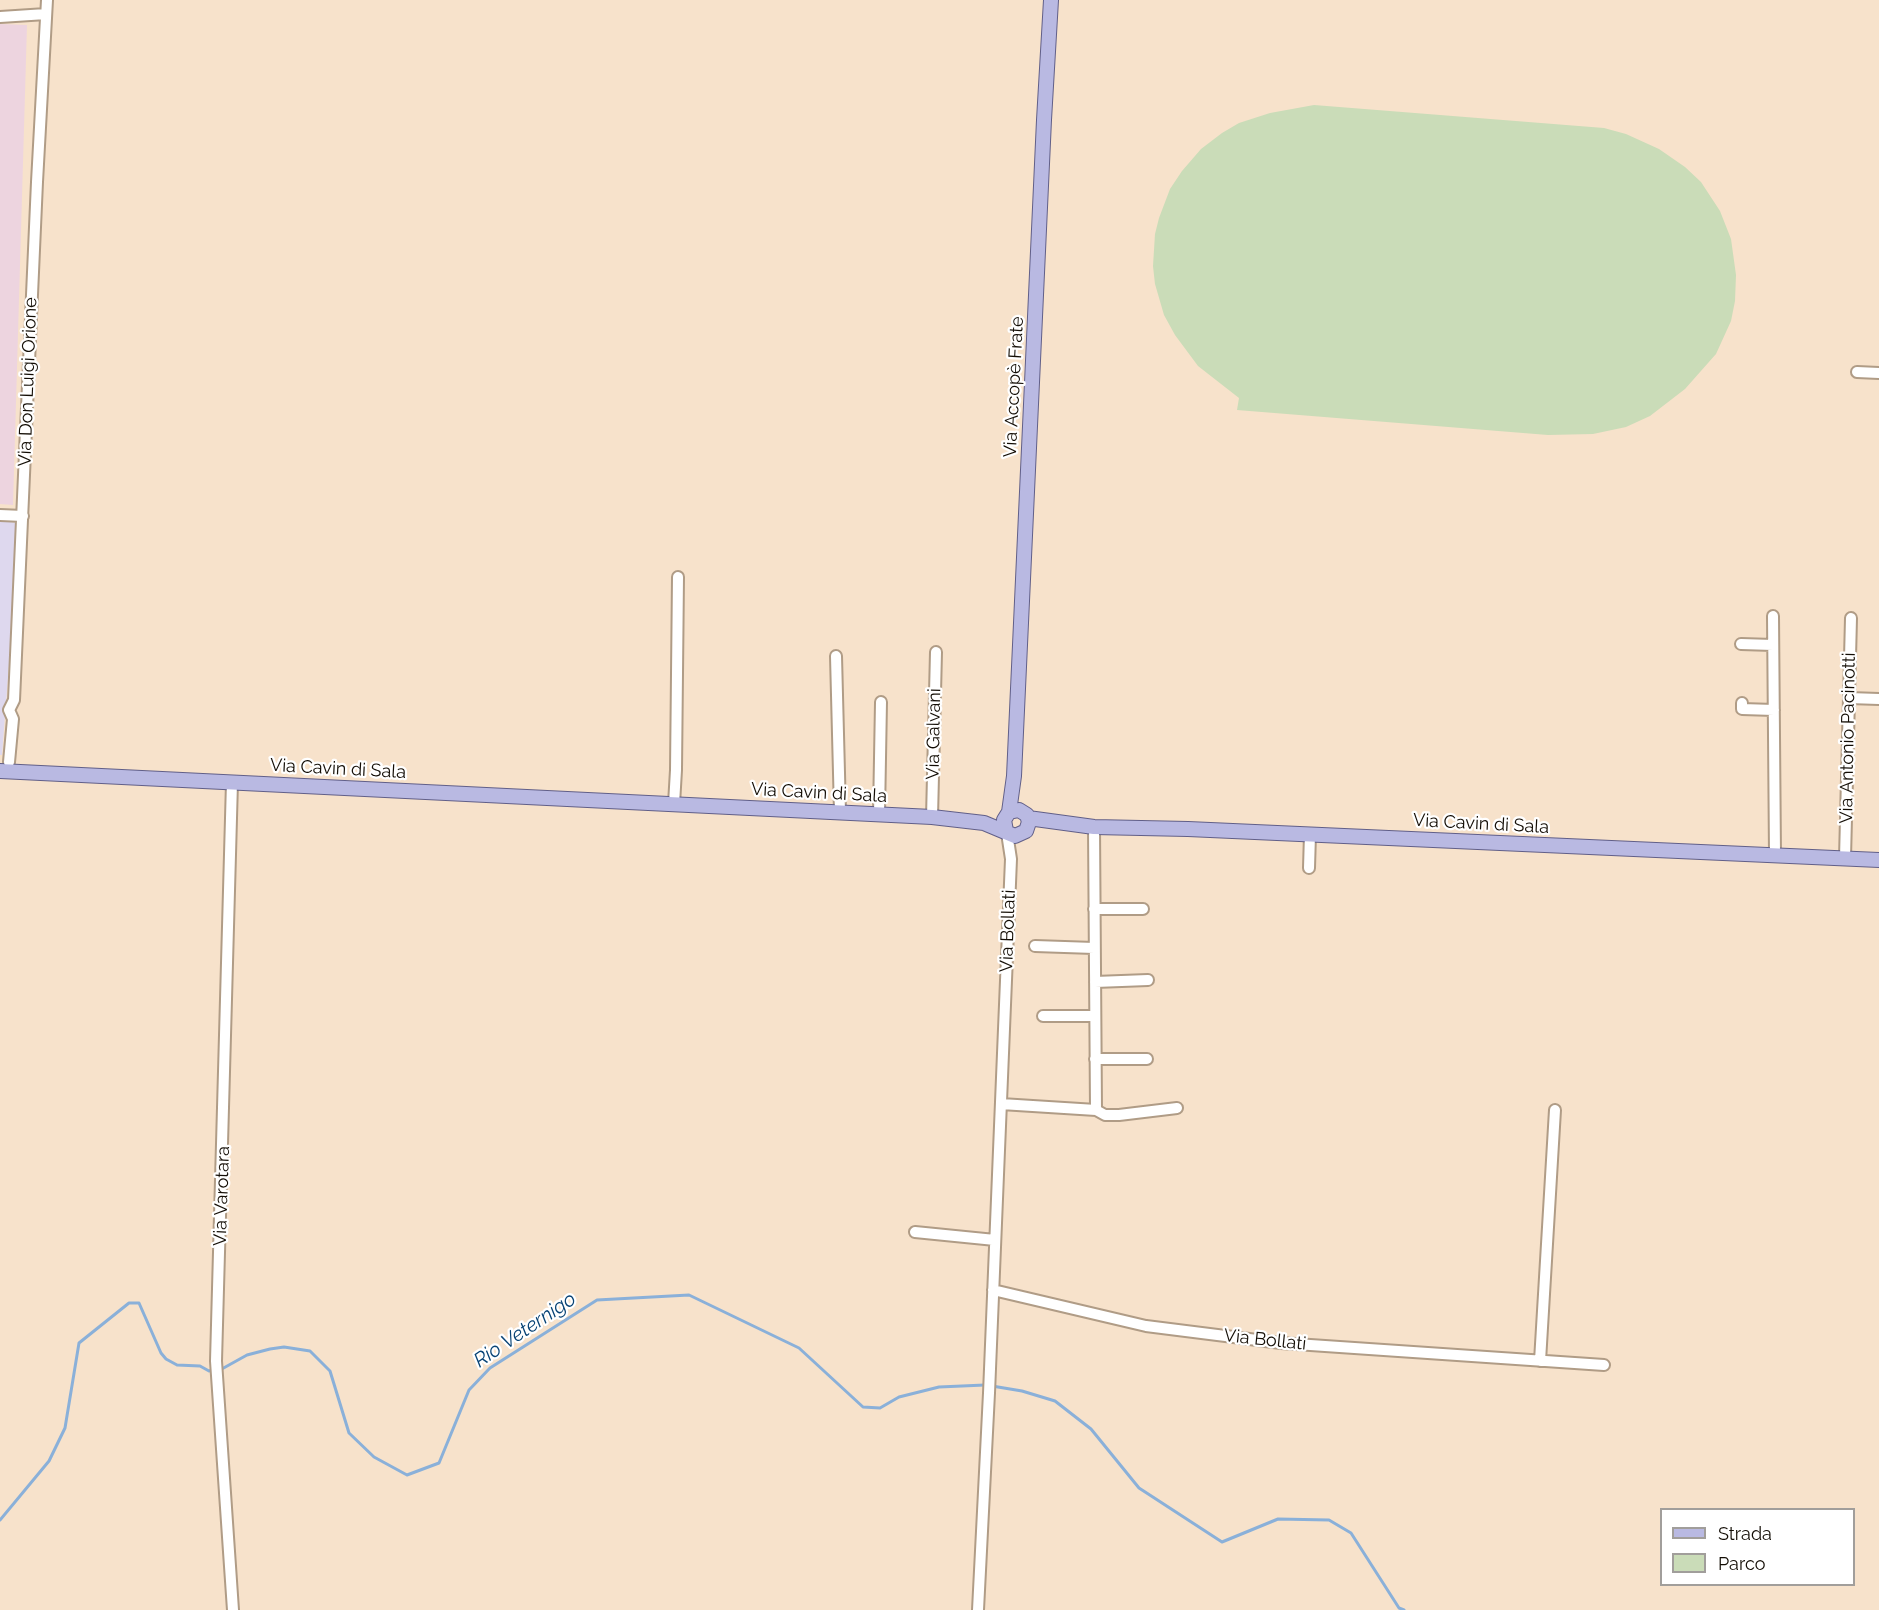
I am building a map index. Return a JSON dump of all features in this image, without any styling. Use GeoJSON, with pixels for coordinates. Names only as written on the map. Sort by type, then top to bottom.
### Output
{"type":"FeatureCollection","features":[{"type":"Feature","properties":{"kind":"main road","name":"Via Accopè Frate"},"geometry":{"type":"LineString","coordinates":[[1007,832],[1003,824],[1019,821],[1014,776],[1051,0]]}},
{"type":"Feature","properties":{"kind":"main road","name":"Via Cavin di Sala"},"geometry":{"type":"LineString","coordinates":[[4,767],[232,782],[963,820],[1879,860]]}},
{"type":"Feature","properties":{"kind":"main road","name":"Via Cavin di Sala"},"geometry":{"type":"LineString","coordinates":[[963,820],[1007,832]]}},
{"type":"Feature","properties":{"kind":"street","name":"Via Don Luigi Orione"},"geometry":{"type":"LineString","coordinates":[[4,767],[13,719],[9,710],[14,700],[47,0]]}},
{"type":"Feature","properties":{"kind":"street"},"geometry":{"type":"LineString","coordinates":[[0,18],[46,14]]}},
{"type":"Feature","properties":{"kind":"street"},"geometry":{"type":"LineString","coordinates":[[1857,372],[1879,373]]}},
{"type":"Feature","properties":{"kind":"street"},"geometry":{"type":"LineString","coordinates":[[0,515],[23,516]]}},
{"type":"Feature","properties":{"kind":"street"},"geometry":{"type":"LineString","coordinates":[[674,804],[678,577]]}},
{"type":"Feature","properties":{"kind":"street"},"geometry":{"type":"LineString","coordinates":[[1773,616],[1775,855]]}},
{"type":"Feature","properties":{"kind":"street","name":"Via Antonio Pacinotti"},"geometry":{"type":"LineString","coordinates":[[1845,858],[1851,618]]}},
{"type":"Feature","properties":{"kind":"street"},"geometry":{"type":"LineString","coordinates":[[1741,644],[1773,645]]}},
{"type":"Feature","properties":{"kind":"street","name":"Via Galvani"},"geometry":{"type":"LineString","coordinates":[[932,817],[936,652]]}},
{"type":"Feature","properties":{"kind":"street"},"geometry":{"type":"LineString","coordinates":[[836,657],[840,812]]}},
{"type":"Feature","properties":{"kind":"street"},"geometry":{"type":"LineString","coordinates":[[1849,698],[1879,699]]}},
{"type":"Feature","properties":{"kind":"street"},"geometry":{"type":"LineString","coordinates":[[879,814],[881,702]]}},
{"type":"Feature","properties":{"kind":"street"},"geometry":{"type":"LineString","coordinates":[[1742,703],[1742,709],[1774,710]]}},
{"type":"Feature","properties":{"kind":"street","name":"Via Varotara"},"geometry":{"type":"LineString","coordinates":[[232,782],[216,1361],[233,1610]]}},
{"type":"Feature","properties":{"kind":"street","name":"Via Bollati"},"geometry":{"type":"LineString","coordinates":[[978,1610],[990,1380],[1011,859],[1019,821]]}},
{"type":"Feature","properties":{"kind":"street"},"geometry":{"type":"LineString","coordinates":[[1087,826],[1094,909],[1096,1110]]}},
{"type":"Feature","properties":{"kind":"street","name":"Via Bollati"},"geometry":{"type":"LineString","coordinates":[[1007,832],[1011,859]]}},
{"type":"Feature","properties":{"kind":"street"},"geometry":{"type":"LineString","coordinates":[[1309,868],[1310,834]]}},
{"type":"Feature","properties":{"kind":"street"},"geometry":{"type":"LineString","coordinates":[[1094,909],[1143,909]]}},
{"type":"Feature","properties":{"kind":"street"},"geometry":{"type":"LineString","coordinates":[[1035,946],[1095,948]]}},
{"type":"Feature","properties":{"kind":"street"},"geometry":{"type":"LineString","coordinates":[[1095,982],[1148,980]]}},
{"type":"Feature","properties":{"kind":"street"},"geometry":{"type":"LineString","coordinates":[[1043,1016],[1095,1016]]}},
{"type":"Feature","properties":{"kind":"street"},"geometry":{"type":"LineString","coordinates":[[1095,1059],[1147,1059]]}},
{"type":"Feature","properties":{"kind":"street"},"geometry":{"type":"LineString","coordinates":[[1000,1104],[1096,1110],[1105,1115],[1177,1108]]}},
{"type":"Feature","properties":{"kind":"street"},"geometry":{"type":"LineString","coordinates":[[1540,1361],[1555,1110]]}},
{"type":"Feature","properties":{"kind":"street"},"geometry":{"type":"LineString","coordinates":[[915,1232],[995,1240]]}},
{"type":"Feature","properties":{"kind":"street","name":"Via Bollati"},"geometry":{"type":"LineString","coordinates":[[993,1290],[1146,1326],[1281,1343],[1604,1365]]}},
{"type":"Feature","properties":{"kind":"shaded area"},"geometry":{"type":"Polygon","coordinates":[[[0,24],[27,25],[13,505],[0,504],[0,24]]]}},
{"type":"Feature","properties":{"kind":"shaded area"},"geometry":{"type":"Polygon","coordinates":[[[0,521],[20,523],[2,755],[0,755],[0,521]]]}},
{"type":"Feature","properties":{"kind":"green space"},"geometry":{"type":"Polygon","coordinates":[[[1314,105],[1604,128],[1626,134],[1659,149],[1685,167],[1701,182],[1720,211],[1731,239],[1736,275],[1735,301],[1731,321],[1716,354],[1685,389],[1650,416],[1626,427],[1593,434],[1548,435],[1237,410],[1239,398],[1198,366],[1175,335],[1164,315],[1155,284],[1153,266],[1155,234],[1159,218],[1170,189],[1182,171],[1201,149],[1222,133],[1239,123],[1270,113],[1314,105]]]}},
{"type":"Feature","properties":{"kind":"waterway","name":"Rio Veternigo"},"geometry":{"type":"LineString","coordinates":[[220,1370],[247,1355],[270,1349],[284,1347],[310,1351],[330,1371],[349,1433],[374,1457],[407,1475],[439,1463],[469,1390],[490,1368],[597,1300],[689,1295],[799,1348],[863,1407],[880,1408],[899,1397],[939,1387],[985,1385]]}},
{"type":"Feature","properties":{"kind":"waterway","name":"Rio Veternigo"},"geometry":{"type":"LineString","coordinates":[[0,1520],[49,1461],[65,1428],[79,1343],[129,1303],[139,1303],[161,1353],[166,1359],[177,1365],[200,1366],[209,1371],[213,1370]]}},
{"type":"Feature","properties":{"kind":"waterway","name":"Rio Veternigo"},"geometry":{"type":"LineString","coordinates":[[992,1386],[1022,1391],[1055,1401],[1091,1429],[1139,1488],[1222,1542],[1278,1519],[1329,1520],[1351,1533],[1399,1608],[1404,1610]]}}]}
